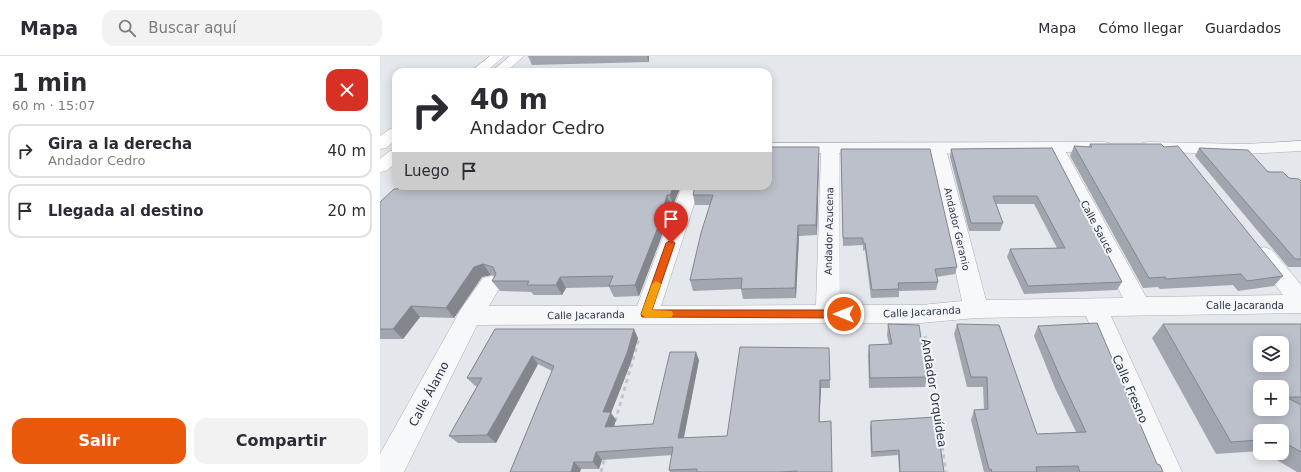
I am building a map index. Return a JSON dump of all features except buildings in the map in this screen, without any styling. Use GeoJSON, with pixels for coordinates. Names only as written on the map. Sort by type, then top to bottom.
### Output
{"type":"FeatureCollection","features":[{"type":"Feature","properties":{"kind":"main road"},"geometry":{"type":"LineString","coordinates":[[482,68],[498,56]]}},
{"type":"Feature","properties":{"kind":"main road"},"geometry":{"type":"LineString","coordinates":[[503,68],[518,56]]}},
{"type":"Feature","properties":{"kind":"main road"},"geometry":{"type":"LineString","coordinates":[[380,144],[392,135]]}},
{"type":"Feature","properties":{"kind":"main road"},"geometry":{"type":"LineString","coordinates":[[380,167],[392,158]]}},
{"type":"Feature","properties":{"kind":"street"},"geometry":{"type":"LineString","coordinates":[[772,148],[1176,147],[1246,149],[1301,146]]}},
{"type":"Feature","properties":{"kind":"street"},"geometry":{"type":"LineString","coordinates":[[1176,147],[1191,166]]}},
{"type":"Feature","properties":{"kind":"street","name":"Andador Azucena"},"geometry":{"type":"LineString","coordinates":[[828,314],[830,148]]}},
{"type":"Feature","properties":{"kind":"street","name":"Andador Geranio"},"geometry":{"type":"LineString","coordinates":[[938,148],[976,309]]}},
{"type":"Feature","properties":{"kind":"street","name":"Calle Sauce"},"geometry":{"type":"LineString","coordinates":[[1054,148],[1139,306]]}},
{"type":"Feature","properties":{"kind":"street"},"geometry":{"type":"LineString","coordinates":[[646,314],[690,190]]}},
{"type":"Feature","properties":{"kind":"street"},"geometry":{"type":"LineString","coordinates":[[1251,239],[1301,301]]}},
{"type":"Feature","properties":{"kind":"street","name":"Calle Álamo"},"geometry":{"type":"LineString","coordinates":[[387,472],[470,316],[491,284]]}},
{"type":"Feature","properties":{"kind":"street","name":"Calle Jacaranda"},"geometry":{"type":"LineString","coordinates":[[470,316],[646,314],[921,314],[976,309],[1301,304]]}},
{"type":"Feature","properties":{"kind":"street","name":"Calle Fresno"},"geometry":{"type":"LineString","coordinates":[[1094,306],[1166,472]]}},
{"type":"Feature","properties":{"kind":"path"},"geometry":{"type":"LineString","coordinates":[[612,434],[646,314]]}},
{"type":"Feature","properties":{"kind":"path","name":"Andador Orquídea"},"geometry":{"type":"LineString","coordinates":[[921,314],[946,472]]}},
{"type":"Feature","properties":{"kind":"path"},"geometry":{"type":"LineString","coordinates":[[601,472],[608,449]]}},
{"type":"Feature","properties":{"kind":"slow traffic"},"geometry":{"type":"LineString","coordinates":[[656,284],[646,314],[668,314]]}},
{"type":"Feature","properties":{"kind":"route"},"geometry":{"type":"LineString","coordinates":[[671,243],[646,314],[844,314]]}}]}
